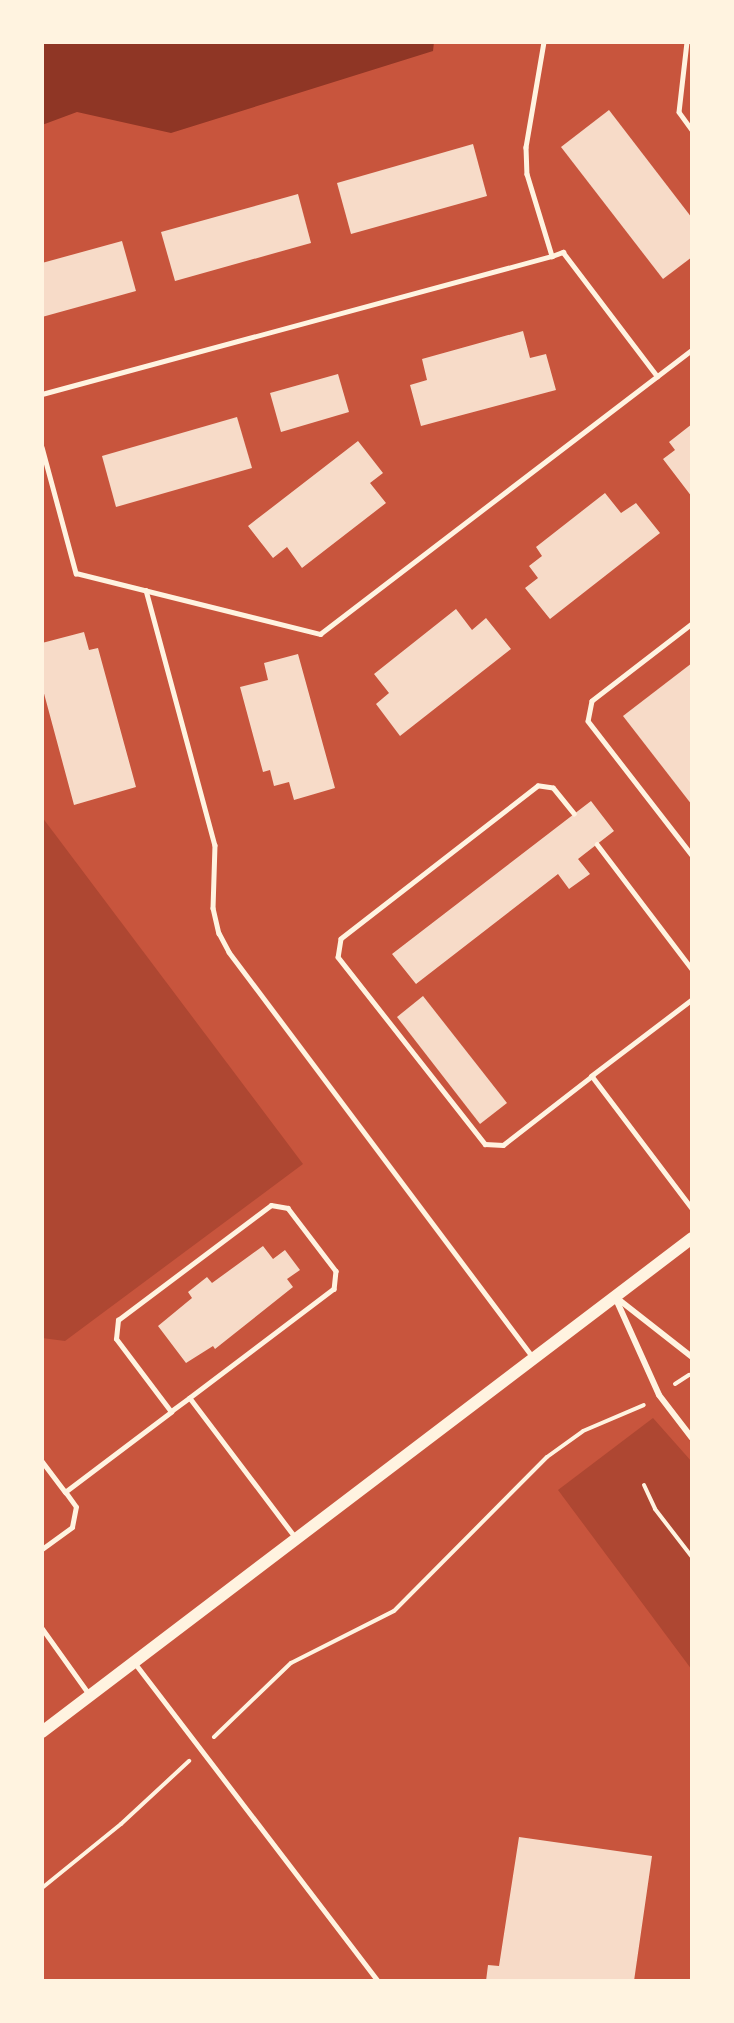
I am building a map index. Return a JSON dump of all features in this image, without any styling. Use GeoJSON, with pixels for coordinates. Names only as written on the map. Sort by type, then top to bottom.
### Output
{"type":"FeatureCollection","features":[{"type":"Feature","properties":{"kind":"main road"},"geometry":{"type":"LineString","coordinates":[[42,1732],[692,1238]]}},
{"type":"Feature","properties":{"kind":"street"},"geometry":{"type":"LineString","coordinates":[[615,1297],[692,1357]]}},
{"type":"Feature","properties":{"kind":"street"},"geometry":{"type":"LineString","coordinates":[[615,1297],[659,1395],[692,1438]]}},
{"type":"Feature","properties":{"kind":"lane"},"geometry":{"type":"LineString","coordinates":[[544,42],[526,147],[527,174],[552,256]]}},
{"type":"Feature","properties":{"kind":"lane"},"geometry":{"type":"LineString","coordinates":[[687,42],[679,112],[692,130]]}},
{"type":"Feature","properties":{"kind":"lane"},"geometry":{"type":"LineString","coordinates":[[42,394],[563,252],[657,376]]}},
{"type":"Feature","properties":{"kind":"lane"},"geometry":{"type":"LineString","coordinates":[[42,447],[76,573],[320,634],[692,350]]}},
{"type":"Feature","properties":{"kind":"lane"},"geometry":{"type":"LineString","coordinates":[[146,590],[215,846],[213,909],[219,933],[229,952],[534,1358]]}},
{"type":"Feature","properties":{"kind":"lane"},"geometry":{"type":"LineString","coordinates":[[692,624],[592,701],[588,721],[692,855]]}},
{"type":"Feature","properties":{"kind":"lane"},"geometry":{"type":"LineString","coordinates":[[574,814],[553,788],[538,786],[341,939],[338,957],[486,1144],[502,1145],[692,999]]}},
{"type":"Feature","properties":{"kind":"lane"},"geometry":{"type":"LineString","coordinates":[[597,844],[692,969]]}},
{"type":"Feature","properties":{"kind":"lane"},"geometry":{"type":"LineString","coordinates":[[592,1076],[692,1208]]}},
{"type":"Feature","properties":{"kind":"lane"},"geometry":{"type":"LineString","coordinates":[[65,1492],[334,1289],[336,1271],[288,1208],[271,1205],[118,1320],[116,1339],[171,1412]]}},
{"type":"Feature","properties":{"kind":"lane"},"geometry":{"type":"LineString","coordinates":[[190,1398],[296,1540]]}},
{"type":"Feature","properties":{"kind":"lane"},"geometry":{"type":"LineString","coordinates":[[42,1461],[76,1507],[72,1527],[42,1549]]}},
{"type":"Feature","properties":{"kind":"lane"},"geometry":{"type":"LineString","coordinates":[[42,1628],[90,1696]]}},
{"type":"Feature","properties":{"kind":"lane"},"geometry":{"type":"LineString","coordinates":[[135,1663],[378,1981]]}},
{"type":"Feature","properties":{"kind":"path"},"geometry":{"type":"LineString","coordinates":[[42,1888],[122,1824],[291,1663],[394,1611],[547,1457],[583,1431],[659,1395],[692,1373]]}},
{"type":"Feature","properties":{"kind":"path"},"geometry":{"type":"LineString","coordinates":[[644,1485],[655,1509],[692,1557]]}},
{"type":"Feature","properties":{"kind":"shaded area"},"geometry":{"type":"Polygon","coordinates":[[[42,42],[434,42],[433,51],[171,133],[77,112],[42,125],[42,42]]]}},
{"type":"Feature","properties":{"kind":"shaded area"},"geometry":{"type":"Polygon","coordinates":[[[42,817],[303,1164],[65,1341],[42,1338],[42,817]]]}},
{"type":"Feature","properties":{"kind":"shaded area"},"geometry":{"type":"Polygon","coordinates":[[[653,1418],[692,1462],[692,1670],[558,1490],[653,1418]]]}},
{"type":"Feature","properties":{"kind":"building"},"geometry":{"type":"Polygon","coordinates":[[[609,110],[692,218],[692,257],[663,279],[561,147],[609,110]]]}},
{"type":"Feature","properties":{"kind":"building"},"geometry":{"type":"Polygon","coordinates":[[[473,144],[487,196],[351,234],[337,183],[473,144]]]}},
{"type":"Feature","properties":{"kind":"building"},"geometry":{"type":"Polygon","coordinates":[[[298,194],[311,243],[175,281],[161,232],[298,194]]]}},
{"type":"Feature","properties":{"kind":"building"},"geometry":{"type":"Polygon","coordinates":[[[122,241],[136,291],[42,317],[42,263],[122,241]]]}},
{"type":"Feature","properties":{"kind":"building"},"geometry":{"type":"Polygon","coordinates":[[[523,331],[530,358],[546,354],[556,390],[421,426],[410,385],[427,380],[422,359],[523,331]]]}},
{"type":"Feature","properties":{"kind":"building"},"geometry":{"type":"Polygon","coordinates":[[[338,374],[349,412],[281,432],[270,393],[338,374]]]}},
{"type":"Feature","properties":{"kind":"building"},"geometry":{"type":"Polygon","coordinates":[[[237,417],[252,468],[116,507],[102,456],[237,417]]]}},
{"type":"Feature","properties":{"kind":"building"},"geometry":{"type":"Polygon","coordinates":[[[692,424],[692,497],[663,459],[675,450],[669,442],[692,424]]]}},
{"type":"Feature","properties":{"kind":"building"},"geometry":{"type":"Polygon","coordinates":[[[358,441],[383,473],[370,483],[386,503],[302,568],[287,547],[273,558],[248,526],[358,441]]]}},
{"type":"Feature","properties":{"kind":"building"},"geometry":{"type":"Polygon","coordinates":[[[605,493],[621,513],[636,503],[660,533],[550,619],[525,588],[538,578],[529,566],[542,556],[536,547],[605,493]]]}},
{"type":"Feature","properties":{"kind":"building"},"geometry":{"type":"Polygon","coordinates":[[[456,609],[472,630],[486,618],[511,649],[400,736],[376,704],[389,693],[374,674],[456,609]]]}},
{"type":"Feature","properties":{"kind":"building"},"geometry":{"type":"Polygon","coordinates":[[[84,632],[89,650],[98,648],[136,787],[74,805],[42,686],[42,643],[84,632]]]}},
{"type":"Feature","properties":{"kind":"building"},"geometry":{"type":"Polygon","coordinates":[[[298,654],[335,788],[294,800],[289,782],[274,786],[270,770],[263,772],[240,687],[268,680],[264,663],[298,654]]]}},
{"type":"Feature","properties":{"kind":"building"},"geometry":{"type":"Polygon","coordinates":[[[692,663],[692,805],[623,716],[692,663]]]}},
{"type":"Feature","properties":{"kind":"building"},"geometry":{"type":"Polygon","coordinates":[[[591,801],[614,831],[578,859],[590,874],[569,889],[558,874],[416,984],[392,954],[591,801]]]}},
{"type":"Feature","properties":{"kind":"building"},"geometry":{"type":"Polygon","coordinates":[[[423,996],[507,1103],[480,1124],[397,1017],[423,996]]]}},
{"type":"Feature","properties":{"kind":"building"},"geometry":{"type":"Polygon","coordinates":[[[263,1246],[273,1259],[285,1250],[300,1270],[287,1279],[293,1287],[215,1349],[213,1346],[186,1363],[158,1326],[192,1298],[188,1292],[207,1277],[212,1283],[263,1246]]]}},
{"type":"Feature","properties":{"kind":"building"},"geometry":{"type":"Polygon","coordinates":[[[519,1837],[652,1856],[634,1981],[486,1981],[488,1965],[499,1966],[519,1837]]]}}]}
